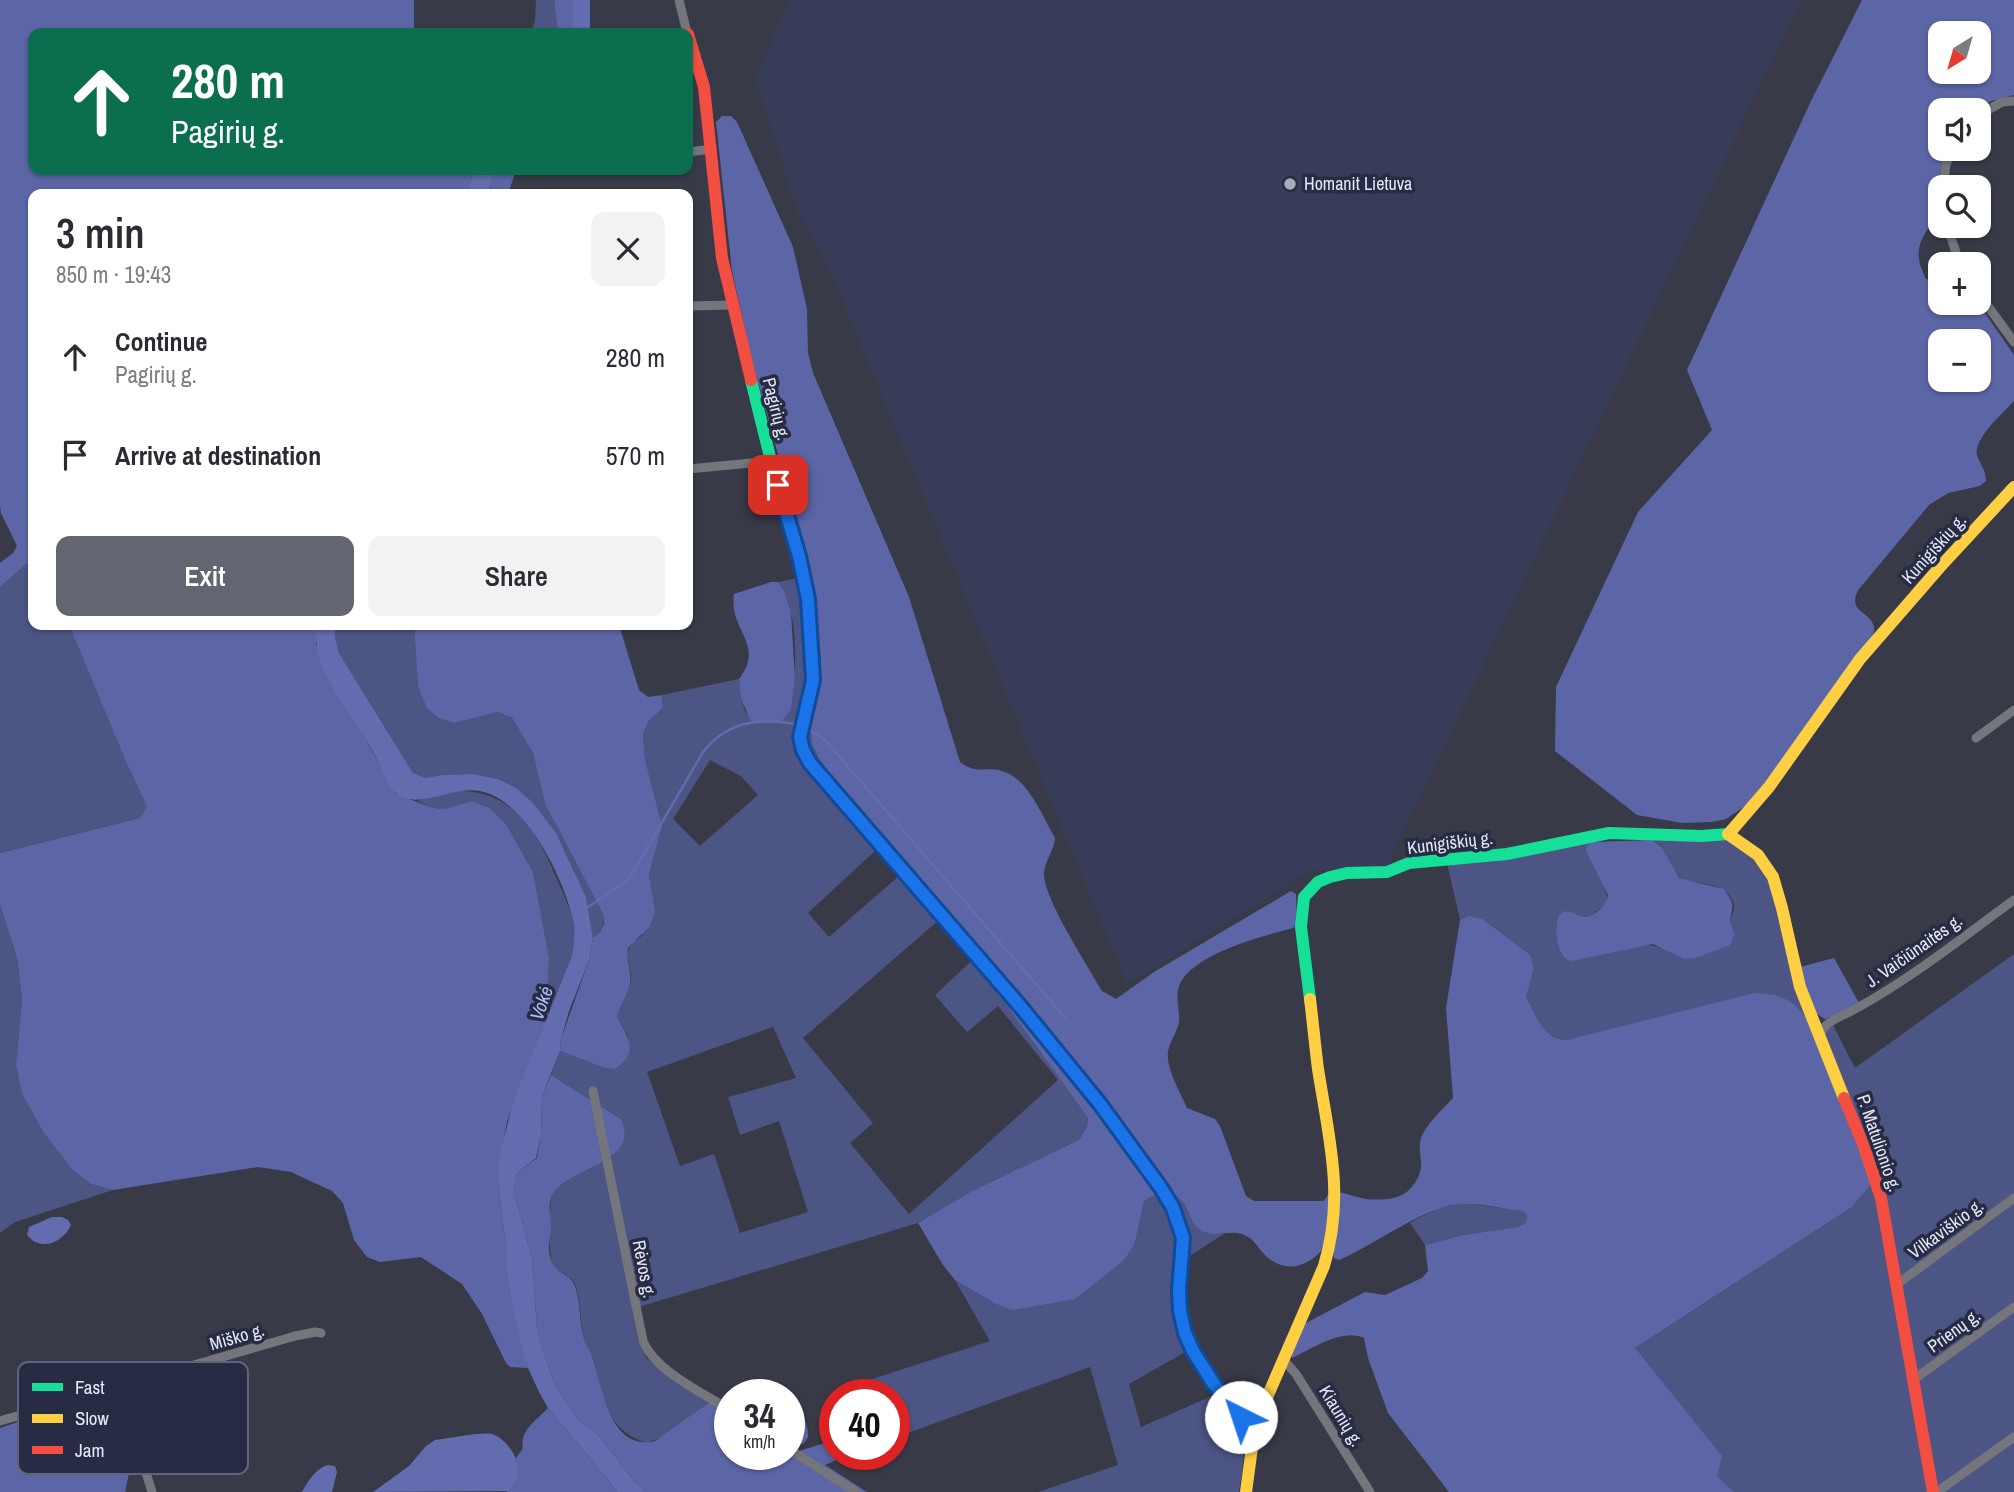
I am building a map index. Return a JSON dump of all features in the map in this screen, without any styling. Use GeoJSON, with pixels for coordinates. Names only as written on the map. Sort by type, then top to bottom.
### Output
{"type":"FeatureCollection","features":[{"type":"Feature","properties":{"kind":"street","name":"Pagirių g."},"geometry":{"type":"LineString","coordinates":[[679,0],[686,28]]}},
{"type":"Feature","properties":{"kind":"street","name":"Pagirių g."},"geometry":{"type":"LineString","coordinates":[[693,51],[704,87],[722,258],[808,599],[813,680],[800,737],[803,750],[810,763],[1012,997],[1100,1104],[1161,1188],[1176,1216],[1183,1238],[1180,1311],[1185,1333],[1193,1351],[1223,1397],[1241,1417],[1255,1425]]}},
{"type":"Feature","properties":{"kind":"street"},"geometry":{"type":"LineString","coordinates":[[1991,109],[2002,102],[2014,100]]}},
{"type":"Feature","properties":{"kind":"street"},"geometry":{"type":"LineString","coordinates":[[693,151],[712,149]]}},
{"type":"Feature","properties":{"kind":"street"},"geometry":{"type":"LineString","coordinates":[[693,306],[732,305]]}},
{"type":"Feature","properties":{"kind":"street"},"geometry":{"type":"LineString","coordinates":[[1991,310],[2014,342]]}},
{"type":"Feature","properties":{"kind":"street"},"geometry":{"type":"LineString","coordinates":[[693,469],[772,461]]}},
{"type":"Feature","properties":{"kind":"street","name":"Kunigiškių g."},"geometry":{"type":"LineString","coordinates":[[1246,1492],[1255,1425],[1324,1266],[1332,1239],[1335,1168],[1318,1067],[1301,927],[1304,897],[1309,890],[1329,877],[1347,873],[1387,872],[1409,863],[1507,853],[1609,833],[1702,836],[1728,834],[1769,787],[1860,659],[2014,487]]}},
{"type":"Feature","properties":{"kind":"street"},"geometry":{"type":"LineString","coordinates":[[1976,738],[2014,710]]}},
{"type":"Feature","properties":{"kind":"street","name":"P. Matulionio g."},"geometry":{"type":"LineString","coordinates":[[1728,834],[1757,854],[1774,879],[1800,986],[1872,1167],[1881,1198],[1935,1492],[2014,1437]]}},
{"type":"Feature","properties":{"kind":"street","name":"J. Vaičiūnaitės g."},"geometry":{"type":"LineString","coordinates":[[1819,1036],[1828,1023],[1896,984],[2014,900]]}},
{"type":"Feature","properties":{"kind":"street"},"geometry":{"type":"LineString","coordinates":[[1811,1015],[1816,1020],[1828,1023]]}},
{"type":"Feature","properties":{"kind":"street","name":"Rėvos g."},"geometry":{"type":"LineString","coordinates":[[593,1091],[643,1341],[647,1351],[667,1370],[714,1400]]}},
{"type":"Feature","properties":{"kind":"street","name":"Vilkaviškio g."},"geometry":{"type":"LineString","coordinates":[[1896,1285],[2014,1198]]}},
{"type":"Feature","properties":{"kind":"street","name":"Prienų g."},"geometry":{"type":"LineString","coordinates":[[1913,1380],[2014,1307]]}},
{"type":"Feature","properties":{"kind":"street","name":"Miško g."},"geometry":{"type":"LineString","coordinates":[[202,1362],[295,1336],[321,1333]]}},
{"type":"Feature","properties":{"kind":"street","name":"Kiaunių g."},"geometry":{"type":"LineString","coordinates":[[1283,1359],[1307,1390],[1370,1492]]}},
{"type":"Feature","properties":{"kind":"street","name":"Miško g."},"geometry":{"type":"LineString","coordinates":[[0,1421],[18,1416]]}},
{"type":"Feature","properties":{"kind":"street"},"geometry":{"type":"LineString","coordinates":[[805,1459],[856,1492]]}},
{"type":"Feature","properties":{"kind":"street"},"geometry":{"type":"LineString","coordinates":[[146,1474],[152,1492]]}},
{"type":"Feature","properties":{"kind":"shaded area"},"geometry":{"type":"Polygon","coordinates":[[[0,0],[414,0],[414,28],[28,28],[28,175],[473,175],[467,189],[28,189],[28,564],[0,587],[0,563],[13,553],[17,546],[0,506],[0,0]]]}},
{"type":"Feature","properties":{"kind":"shaded area"},"geometry":{"type":"Polygon","coordinates":[[[536,0],[554,0],[557,28],[533,28],[536,0]]]}},
{"type":"Feature","properties":{"kind":"shaded area"},"geometry":{"type":"Polygon","coordinates":[[[554,0],[573,0],[573,28],[557,28],[554,0]]]}},
{"type":"Feature","properties":{"kind":"shaded area"},"geometry":{"type":"Polygon","coordinates":[[[573,0],[590,0],[590,28],[573,28],[573,0]]]}},
{"type":"Feature","properties":{"kind":"shaded area"},"geometry":{"type":"Polygon","coordinates":[[[790,0],[1801,0],[1386,868],[1312,870],[1127,984],[831,273],[798,212],[755,79],[790,0]]]}},
{"type":"Feature","properties":{"kind":"shaded area"},"geometry":{"type":"Polygon","coordinates":[[[1862,0],[2014,0],[2014,95],[1991,101],[1991,98],[1928,98],[1928,161],[1943,161],[1940,175],[1928,175],[1928,230],[1919,250],[1920,263],[1928,280],[1928,315],[1986,315],[2014,355],[2014,401],[1990,426],[1977,449],[1986,481],[1980,486],[1948,493],[1929,505],[1859,589],[1855,604],[1871,620],[1874,633],[1765,786],[1748,804],[1726,819],[1682,823],[1637,815],[1555,751],[1556,687],[1638,512],[1712,430],[1687,370],[1811,101],[1862,0]]]}},
{"type":"Feature","properties":{"kind":"shaded area"},"geometry":{"type":"Polygon","coordinates":[[[722,116],[731,116],[737,122],[793,247],[807,309],[808,353],[813,373],[909,597],[960,762],[971,768],[1002,771],[1027,789],[1055,838],[1044,870],[1051,899],[1102,991],[1116,999],[1154,972],[1291,891],[1296,894],[1297,923],[1293,928],[1246,942],[1210,957],[1184,978],[1178,990],[1179,1022],[1169,1047],[1170,1070],[1187,1108],[1215,1119],[1220,1126],[1246,1196],[1254,1201],[1324,1201],[1329,1193],[1337,1193],[1365,1199],[1389,1199],[1412,1188],[1421,1168],[1422,1136],[1453,1098],[1446,1008],[1460,920],[1468,916],[1482,919],[1530,955],[1534,969],[1526,997],[1542,1026],[1559,1039],[1567,1040],[1755,993],[1784,998],[1807,1018],[1872,1178],[1870,1186],[1852,1207],[1635,1348],[1722,1456],[1717,1476],[1734,1492],[1449,1492],[1388,1413],[1368,1358],[1364,1338],[1337,1338],[1292,1358],[1291,1352],[1302,1325],[1365,1292],[1385,1295],[1422,1278],[1428,1271],[1425,1245],[1463,1235],[1518,1227],[1526,1223],[1527,1216],[1523,1211],[1478,1204],[1449,1206],[1417,1218],[1339,1260],[1334,1258],[1333,1253],[1325,1246],[1305,1263],[1289,1266],[1273,1261],[1242,1234],[1204,1232],[1198,1228],[1180,1200],[1174,1196],[1155,1196],[1144,1201],[1135,1243],[1124,1260],[1075,1299],[1013,1310],[994,1303],[955,1280],[943,1265],[918,1223],[972,1191],[1079,1140],[1087,1127],[1088,1118],[1005,1003],[994,968],[822,765],[813,746],[811,728],[820,687],[821,658],[807,560],[752,360],[732,271],[716,122],[722,116]]]}},
{"type":"Feature","properties":{"kind":"shaded area"},"geometry":{"type":"Polygon","coordinates":[[[473,175],[494,175],[489,189],[467,189],[473,175]]]}},
{"type":"Feature","properties":{"kind":"shaded area"},"geometry":{"type":"Polygon","coordinates":[[[494,175],[514,175],[510,189],[489,189],[494,175]]]}},
{"type":"Feature","properties":{"kind":"shaded area"},"geometry":{"type":"Polygon","coordinates":[[[28,564],[28,630],[71,630],[147,807],[140,818],[0,853],[0,587],[28,564]]]}},
{"type":"Feature","properties":{"kind":"shaded area"},"geometry":{"type":"Polygon","coordinates":[[[809,576],[821,658],[820,687],[813,710],[813,746],[822,765],[947,913],[803,1038],[873,1123],[850,1143],[909,1214],[1058,1080],[998,1006],[967,1032],[935,995],[980,953],[994,968],[1005,1003],[1088,1118],[1087,1127],[1079,1140],[972,1191],[918,1223],[632,1309],[638,1342],[647,1359],[710,1402],[665,1436],[646,1443],[632,1437],[613,1420],[584,1339],[576,1286],[572,1279],[553,1265],[550,1252],[553,1192],[561,1184],[613,1155],[622,1146],[625,1134],[621,1119],[551,1075],[560,1051],[602,1067],[628,1036],[617,1017],[630,986],[628,952],[642,936],[651,892],[649,875],[662,826],[645,759],[643,733],[649,721],[663,708],[662,695],[739,679],[746,713],[791,710],[795,662],[794,627],[785,595],[778,582],[809,576]],[[710,760],[673,819],[700,846],[758,795],[741,776],[710,760]],[[877,849],[808,913],[829,937],[900,875],[877,849]],[[773,1027],[647,1072],[680,1166],[714,1154],[740,1233],[808,1212],[779,1121],[740,1135],[728,1097],[796,1078],[773,1027]]]}},
{"type":"Feature","properties":{"kind":"shaded area"},"geometry":{"type":"Polygon","coordinates":[[[778,582],[784,591],[791,612],[795,679],[791,710],[781,722],[752,723],[741,699],[739,679],[749,656],[748,646],[736,618],[734,594],[778,582]]]}},
{"type":"Feature","properties":{"kind":"shaded area"},"geometry":{"type":"Polygon","coordinates":[[[71,630],[316,630],[316,645],[396,794],[433,808],[444,809],[472,801],[490,808],[506,824],[533,872],[549,957],[546,1021],[507,1122],[497,1174],[506,1248],[506,1272],[528,1368],[510,1367],[506,1363],[482,1314],[462,1284],[421,1257],[380,1262],[367,1257],[354,1240],[343,1203],[332,1191],[291,1172],[258,1167],[113,1190],[91,1184],[73,1170],[44,1133],[22,1093],[16,1064],[22,1000],[17,958],[0,905],[0,853],[140,818],[147,807],[71,630]]]}},
{"type":"Feature","properties":{"kind":"shaded area"},"geometry":{"type":"Polygon","coordinates":[[[316,630],[336,630],[339,653],[413,773],[426,778],[473,774],[500,780],[516,788],[532,802],[556,833],[586,897],[593,938],[589,960],[569,1011],[560,1051],[542,1096],[541,1136],[536,1158],[517,1173],[514,1192],[532,1259],[537,1328],[555,1385],[576,1417],[600,1437],[634,1481],[647,1492],[618,1492],[548,1408],[528,1368],[506,1272],[506,1248],[497,1174],[500,1153],[514,1100],[572,956],[574,925],[563,887],[542,845],[528,826],[497,798],[470,790],[420,800],[402,797],[393,790],[322,666],[316,630]]]}},
{"type":"Feature","properties":{"kind":"shaded area"},"geometry":{"type":"Polygon","coordinates":[[[336,630],[414,630],[418,686],[454,723],[498,712],[512,718],[533,753],[545,804],[603,914],[602,928],[593,938],[586,897],[556,833],[473,774],[426,778],[413,773],[339,653],[336,630]]]}},
{"type":"Feature","properties":{"kind":"shaded area"},"geometry":{"type":"Polygon","coordinates":[[[414,630],[621,630],[639,690],[648,697],[662,695],[663,708],[649,721],[643,733],[645,759],[662,826],[649,875],[655,912],[650,926],[628,948],[630,984],[617,1017],[628,1038],[630,1051],[623,1063],[615,1069],[602,1067],[560,1051],[561,1039],[589,960],[593,938],[604,923],[603,914],[545,804],[533,753],[512,718],[498,712],[454,723],[439,718],[427,708],[418,686],[414,630]]]}},
{"type":"Feature","properties":{"kind":"shaded area"},"geometry":{"type":"Polygon","coordinates":[[[462,791],[498,800],[524,821],[544,850],[568,905],[574,926],[574,950],[568,971],[546,1021],[549,957],[533,872],[506,824],[490,808],[472,801],[444,809],[433,808],[417,801],[446,792],[462,791]]]}},
{"type":"Feature","properties":{"kind":"shaded area"},"geometry":{"type":"Polygon","coordinates":[[[1652,840],[1733,841],[1759,861],[1772,885],[1807,1018],[1567,1040],[1552,1036],[1542,1026],[1526,997],[1534,969],[1468,916],[1460,920],[1447,863],[1592,842],[1608,900],[1588,916],[1581,917],[1569,912],[1556,924],[1561,954],[1565,959],[1647,944],[1675,955],[1735,934],[1730,921],[1734,905],[1731,897],[1718,887],[1676,876],[1662,848],[1652,840]]]}},
{"type":"Feature","properties":{"kind":"shaded area"},"geometry":{"type":"Polygon","coordinates":[[[1652,840],[1662,848],[1679,878],[1724,889],[1732,904],[1730,921],[1735,934],[1730,945],[1696,958],[1684,959],[1653,944],[1571,961],[1565,958],[1557,939],[1560,915],[1566,911],[1582,917],[1589,916],[1603,906],[1608,895],[1586,851],[1587,846],[1592,842],[1652,840]]]}},
{"type":"Feature","properties":{"kind":"shaded area"},"geometry":{"type":"Polygon","coordinates":[[[0,905],[17,958],[22,1000],[16,1064],[91,1184],[113,1190],[15,1222],[0,1233],[0,905]]]}},
{"type":"Feature","properties":{"kind":"shaded area"},"geometry":{"type":"Polygon","coordinates":[[[2014,954],[2014,1492],[1935,1492],[1890,1228],[1824,1033],[1832,1023],[1855,1068],[2014,954]]]}},
{"type":"Feature","properties":{"kind":"shaded area"},"geometry":{"type":"Polygon","coordinates":[[[1834,958],[1859,1003],[1825,1019],[1812,1011],[1800,967],[1834,958]]]}},
{"type":"Feature","properties":{"kind":"shaded area"},"geometry":{"type":"Polygon","coordinates":[[[551,1075],[621,1119],[625,1135],[621,1147],[611,1157],[568,1180],[557,1189],[550,1206],[550,1258],[555,1267],[575,1285],[585,1342],[604,1399],[617,1427],[639,1442],[655,1441],[710,1402],[714,1405],[714,1470],[805,1470],[805,1449],[819,1445],[819,1470],[833,1470],[867,1492],[647,1492],[634,1481],[600,1437],[576,1417],[555,1385],[543,1351],[537,1328],[532,1259],[514,1192],[517,1173],[537,1158],[541,1136],[542,1096],[551,1075]]]}},
{"type":"Feature","properties":{"kind":"shaded area"},"geometry":{"type":"Polygon","coordinates":[[[1872,1178],[1929,1492],[1734,1492],[1717,1476],[1635,1348],[1852,1207],[1870,1186],[1872,1178]]]}},
{"type":"Feature","properties":{"kind":"shaded area"},"geometry":{"type":"Polygon","coordinates":[[[1153,1195],[1174,1195],[1183,1202],[1205,1233],[1224,1234],[1177,1264],[1175,1308],[1178,1328],[1187,1351],[1129,1384],[1141,1427],[1214,1395],[1242,1440],[1243,1460],[1239,1492],[1038,1492],[1118,1465],[1090,1367],[910,1432],[910,1379],[872,1379],[990,1341],[955,1280],[994,1303],[1135,1243],[1144,1201],[1153,1195]]]}},
{"type":"Feature","properties":{"kind":"shaded area"},"geometry":{"type":"Polygon","coordinates":[[[1464,1203],[1523,1211],[1527,1216],[1526,1223],[1518,1227],[1463,1235],[1425,1245],[1410,1223],[1436,1210],[1464,1203]]]}},
{"type":"Feature","properties":{"kind":"shaded area"},"geometry":{"type":"Polygon","coordinates":[[[52,1217],[62,1217],[71,1225],[63,1237],[45,1244],[32,1240],[27,1235],[29,1227],[52,1217]]]}},
{"type":"Feature","properties":{"kind":"shaded area"},"geometry":{"type":"Polygon","coordinates":[[[548,1408],[618,1492],[506,1492],[518,1468],[516,1458],[523,1448],[526,1431],[548,1408]]]}},
{"type":"Feature","properties":{"kind":"shaded area"},"geometry":{"type":"Polygon","coordinates":[[[18,1422],[18,1474],[129,1474],[125,1492],[0,1492],[0,1428],[18,1422]]]}},
{"type":"Feature","properties":{"kind":"shaded area"},"geometry":{"type":"Polygon","coordinates":[[[805,1423],[807,1428],[808,1437],[805,1442],[805,1423]]]}},
{"type":"Feature","properties":{"kind":"shaded area"},"geometry":{"type":"Polygon","coordinates":[[[475,1434],[497,1436],[514,1454],[518,1473],[509,1491],[373,1492],[409,1466],[426,1446],[435,1440],[475,1434]]]}},
{"type":"Feature","properties":{"kind":"shaded area"},"geometry":{"type":"Polygon","coordinates":[[[328,1465],[335,1466],[337,1472],[332,1492],[302,1492],[316,1472],[328,1465]]]}},
{"type":"Feature","properties":{"kind":"waterway"},"geometry":{"type":"LineString","coordinates":[[587,908],[629,879],[703,752],[713,742],[744,724],[768,721],[795,724]]}},
{"type":"Feature","properties":{"kind":"waterway"},"geometry":{"type":"LineString","coordinates":[[808,729],[825,740],[1067,1020]]}},
{"type":"Feature","properties":{"kind":"traffic: fast"},"geometry":{"type":"LineString","coordinates":[[751,380],[799,556],[808,599],[811,667]]}},
{"type":"Feature","properties":{"kind":"traffic: fast"},"geometry":{"type":"LineString","coordinates":[[1310,999],[1301,927],[1304,897],[1318,882],[1330,877],[1347,873],[1387,872],[1409,863],[1507,854],[1609,833],[1702,836],[1728,834],[1732,830]]}},
{"type":"Feature","properties":{"kind":"traffic: fast"},"geometry":{"type":"LineString","coordinates":[[1088,1091],[1168,1196],[1180,1233],[1180,1296],[1186,1333],[1213,1386],[1226,1401],[1255,1425]]}},
{"type":"Feature","properties":{"kind":"traffic: slow"},"geometry":{"type":"LineString","coordinates":[[1732,830],[1769,787],[1860,659],[2014,487]]}},
{"type":"Feature","properties":{"kind":"traffic: slow"},"geometry":{"type":"LineString","coordinates":[[811,667],[812,680],[800,737],[810,763],[974,953],[1088,1091]]}},
{"type":"Feature","properties":{"kind":"traffic: slow"},"geometry":{"type":"LineString","coordinates":[[1728,834],[1758,855],[1773,877],[1800,987],[1844,1098]]}},
{"type":"Feature","properties":{"kind":"traffic: slow"},"geometry":{"type":"LineString","coordinates":[[1246,1492],[1255,1425],[1324,1266],[1330,1240],[1333,1168],[1310,999]]}},
{"type":"Feature","properties":{"kind":"traffic: jam"},"geometry":{"type":"LineString","coordinates":[[693,51],[704,87],[722,258],[751,380]]}},
{"type":"Feature","properties":{"kind":"traffic: jam"},"geometry":{"type":"LineString","coordinates":[[1844,1098],[1881,1198],[1933,1492]]}},
{"type":"Feature","properties":{"kind":"place","name":"Homanit Lietuva"},"geometry":{"type":"Point","coordinates":[1290,184]}},
{"type":"Feature","properties":{"kind":"route"},"geometry":{"type":"LineString","coordinates":[[778,485],[799,556],[808,599],[813,680],[802,722],[800,737],[803,750],[810,763],[1020,1006],[1100,1104],[1161,1188],[1173,1208],[1183,1238],[1179,1290],[1185,1333],[1213,1383],[1241,1417]]}},
{"type":"Feature","properties":{"kind":"water label","name":"Vokė"},"geometry":{"type":"Point","coordinates":[541,1003]}}]}
